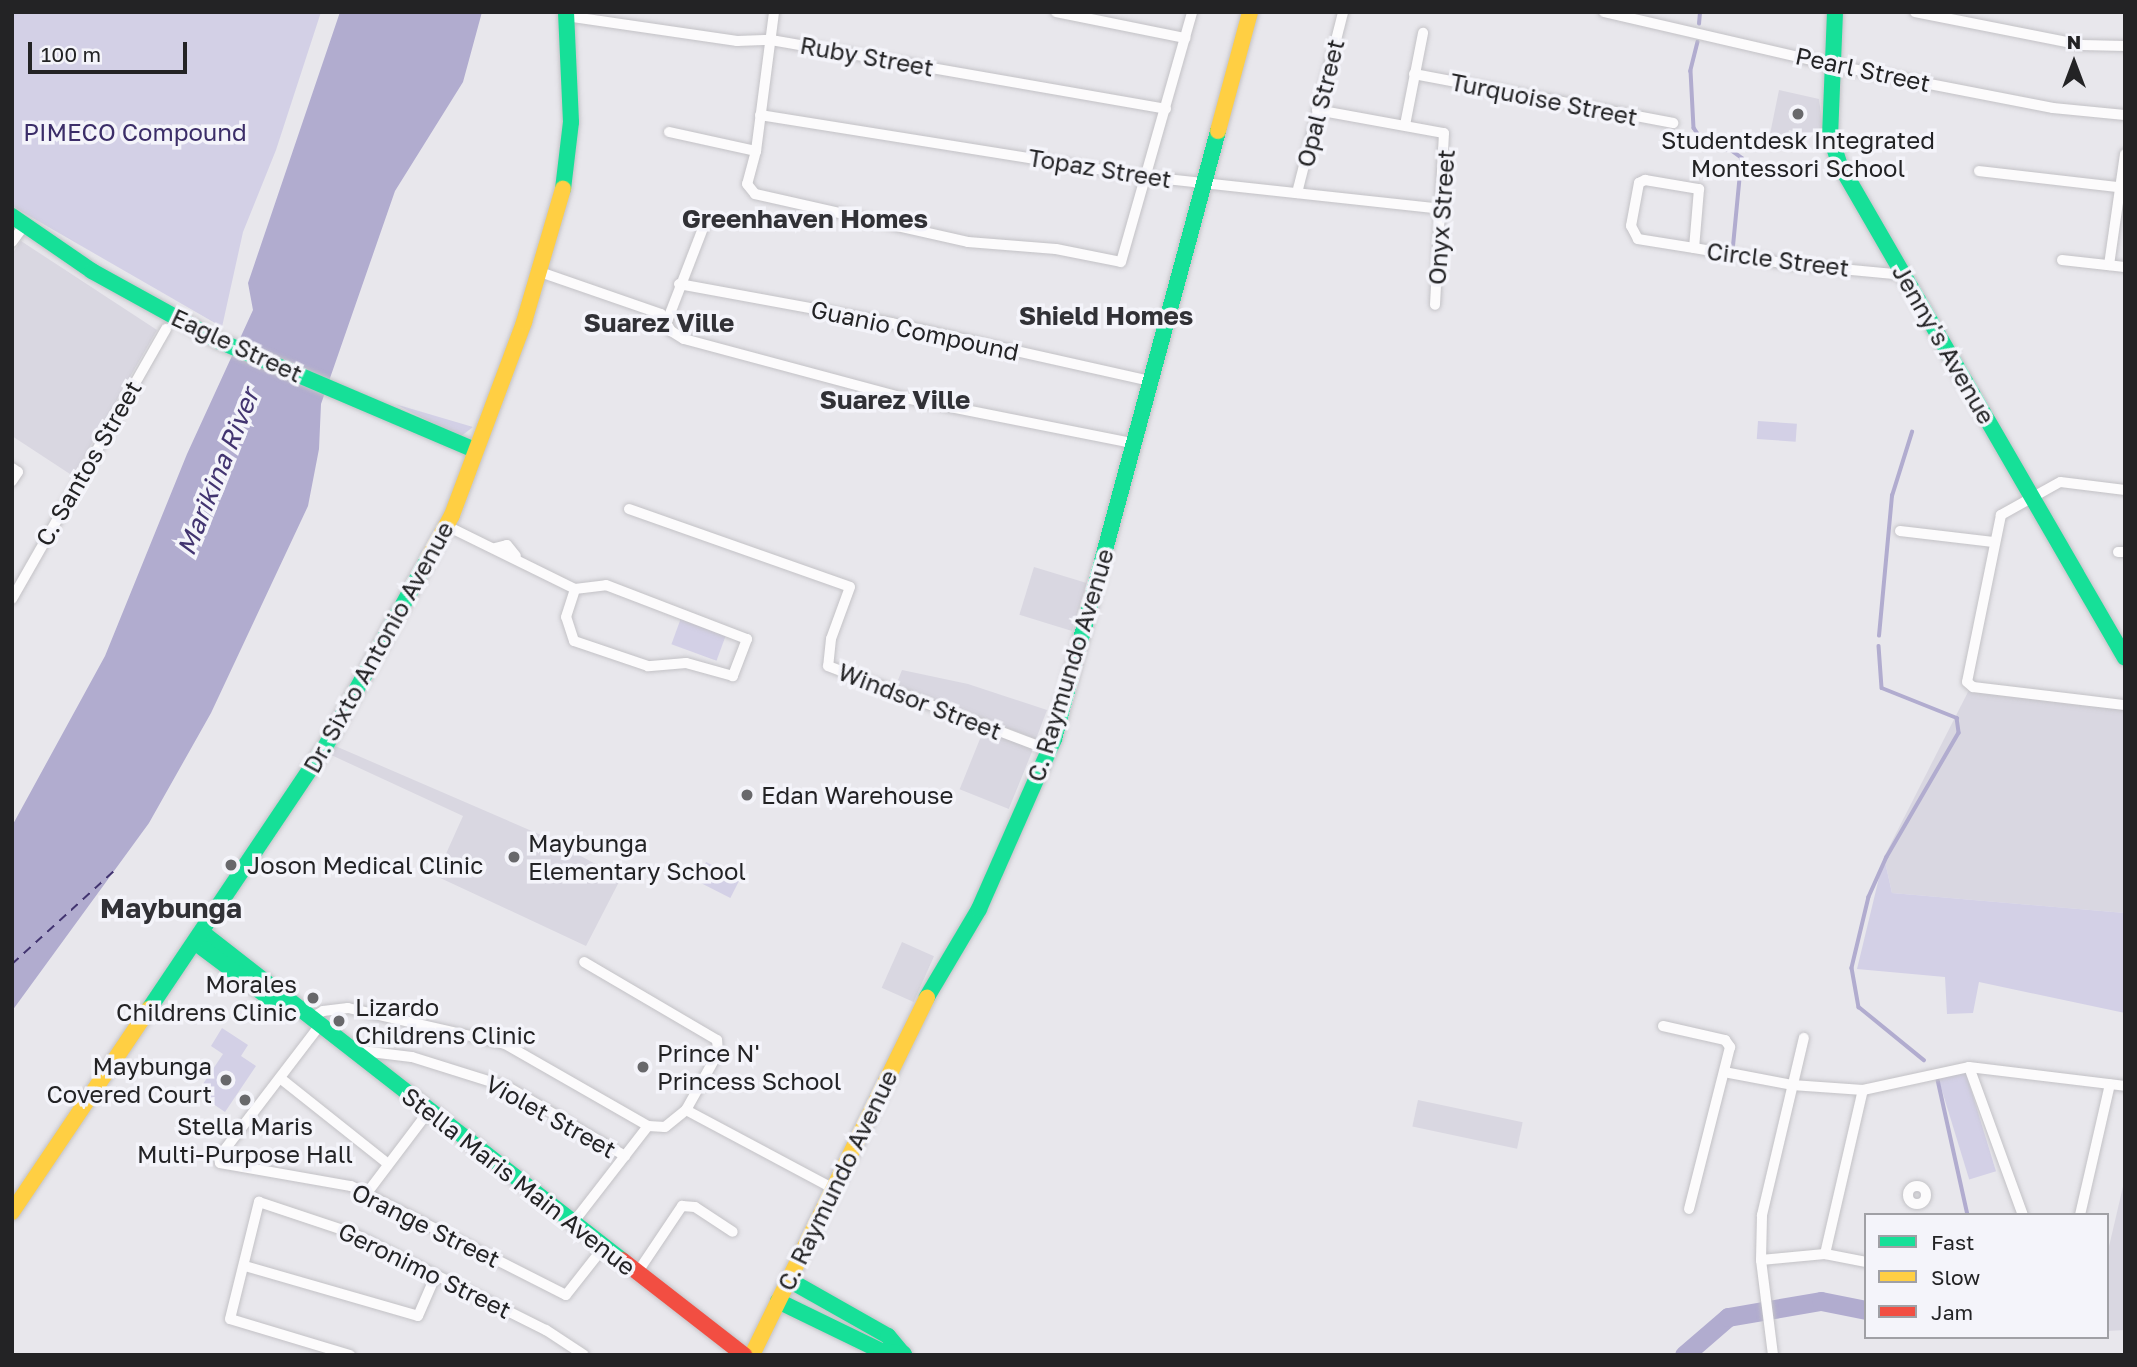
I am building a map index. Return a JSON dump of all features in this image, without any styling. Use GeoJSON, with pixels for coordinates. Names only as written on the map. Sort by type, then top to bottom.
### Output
{"type":"FeatureCollection","features":[{"type":"Feature","properties":{"kind":"main road","name":"C. Raymundo Avenue"},"geometry":{"type":"LineString","coordinates":[[752,1355],[836,1190],[913,1023],[958,950],[991,884],[1049,750],[1250,12]]}},
{"type":"Feature","properties":{"kind":"main road","name":"Jenny's Avenue"},"geometry":{"type":"LineString","coordinates":[[1835,12],[1830,135],[1840,165],[2125,658]]}},
{"type":"Feature","properties":{"kind":"main road","name":"Dr. Sixto Antonio Avenue"},"geometry":{"type":"LineString","coordinates":[[12,1212],[200,938],[326,747],[447,526],[540,272],[569,156],[566,14]]}},
{"type":"Feature","properties":{"kind":"main road","name":"Eagle Street"},"geometry":{"type":"LineString","coordinates":[[18,220],[92,271],[219,341],[475,450]]}},
{"type":"Feature","properties":{"kind":"main road","name":"Stella Maris Main Avenue"},"geometry":{"type":"LineString","coordinates":[[200,938],[279,1005],[295,1006],[572,1224],[744,1355]]}},
{"type":"Feature","properties":{"kind":"main road"},"geometry":{"type":"LineString","coordinates":[[789,1280],[888,1336],[904,1355]]}},
{"type":"Feature","properties":{"kind":"main road"},"geometry":{"type":"LineString","coordinates":[[778,1300],[881,1351],[904,1355]]}},
{"type":"Feature","properties":{"kind":"street"},"geometry":{"type":"LineString","coordinates":[[774,12],[749,191],[968,242],[1056,249],[1121,262],[1148,177],[1192,12]]}},
{"type":"Feature","properties":{"kind":"street"},"geometry":{"type":"LineString","coordinates":[[1056,12],[1185,38]]}},
{"type":"Feature","properties":{"kind":"street","name":"Opal Street"},"geometry":{"type":"LineString","coordinates":[[1297,193],[1343,12]]}},
{"type":"Feature","properties":{"kind":"street","name":"Pearl Street"},"geometry":{"type":"LineString","coordinates":[[1604,12],[1632,15],[1832,64],[2053,108],[2125,115]]}},
{"type":"Feature","properties":{"kind":"street"},"geometry":{"type":"LineString","coordinates":[[1915,12],[2082,45],[2125,46]]}},
{"type":"Feature","properties":{"kind":"street","name":"Ruby Street"},"geometry":{"type":"LineString","coordinates":[[566,14],[737,41],[771,40],[1166,109]]}},
{"type":"Feature","properties":{"kind":"street"},"geometry":{"type":"LineString","coordinates":[[1405,125],[1423,33]]}},
{"type":"Feature","properties":{"kind":"street","name":"Turquoise Street"},"geometry":{"type":"LineString","coordinates":[[1414,74],[1673,123]]}},
{"type":"Feature","properties":{"kind":"street","name":"Onyx Street"},"geometry":{"type":"LineString","coordinates":[[1317,110],[1440,130],[1447,138],[1436,305]]}},
{"type":"Feature","properties":{"kind":"street","name":"Topaz Street"},"geometry":{"type":"LineString","coordinates":[[760,114],[1148,177],[1442,209]]}},
{"type":"Feature","properties":{"kind":"street"},"geometry":{"type":"LineString","coordinates":[[668,132],[756,151]]}},
{"type":"Feature","properties":{"kind":"street"},"geometry":{"type":"LineString","coordinates":[[2109,265],[2125,154]]}},
{"type":"Feature","properties":{"kind":"street"},"geometry":{"type":"LineString","coordinates":[[1979,171],[2122,188]]}},
{"type":"Feature","properties":{"kind":"street","name":"Circle Street"},"geometry":{"type":"LineString","coordinates":[[1694,248],[1699,189],[1644,180],[1639,183],[1632,226],[1638,239],[1788,264],[1904,275]]}},
{"type":"Feature","properties":{"kind":"street"},"geometry":{"type":"LineString","coordinates":[[12,242],[18,220]]}},
{"type":"Feature","properties":{"kind":"street"},"geometry":{"type":"LineString","coordinates":[[666,324],[702,228]]}},
{"type":"Feature","properties":{"kind":"street"},"geometry":{"type":"LineString","coordinates":[[2062,260],[2125,267]]}},
{"type":"Feature","properties":{"kind":"street"},"geometry":{"type":"LineString","coordinates":[[540,272],[661,314],[666,324],[684,339],[900,397],[1132,443]]}},
{"type":"Feature","properties":{"kind":"street","name":"Guanio Compound"},"geometry":{"type":"LineString","coordinates":[[679,284],[891,323],[1150,381]]}},
{"type":"Feature","properties":{"kind":"street","name":"C. Santos Street"},"geometry":{"type":"LineString","coordinates":[[12,599],[166,329]]}},
{"type":"Feature","properties":{"kind":"street"},"geometry":{"type":"LineString","coordinates":[[2125,491],[2060,482],[2035,499],[2001,515],[1993,542],[1968,682],[1973,687],[2125,705]]}},
{"type":"Feature","properties":{"kind":"street","name":"Windsor Street"},"geometry":{"type":"LineString","coordinates":[[629,509],[850,587],[831,639],[828,666],[1049,750]]}},
{"type":"Feature","properties":{"kind":"street"},"geometry":{"type":"LineString","coordinates":[[447,526],[495,548],[506,545],[516,556],[575,589],[607,585],[747,639],[733,676],[686,663],[648,666],[574,641],[566,617],[575,589]]}},
{"type":"Feature","properties":{"kind":"street"},"geometry":{"type":"LineString","coordinates":[[1900,531],[1993,542]]}},
{"type":"Feature","properties":{"kind":"street"},"geometry":{"type":"LineString","coordinates":[[388,1164],[281,1078],[323,1011],[348,1008],[506,1044],[651,1128],[665,1127],[686,1110],[718,1053],[718,1040],[584,962]]}},
{"type":"Feature","properties":{"kind":"street"},"geometry":{"type":"LineString","coordinates":[[1663,1026],[1729,1042],[1724,1072],[1689,1209]]}},
{"type":"Feature","properties":{"kind":"street"},"geometry":{"type":"LineString","coordinates":[[1773,1355],[1761,1260],[1763,1205],[1804,1038]]}},
{"type":"Feature","properties":{"kind":"street","name":"Violet Street"},"geometry":{"type":"LineString","coordinates":[[353,1050],[412,1057],[508,1087],[625,1156]]}},
{"type":"Feature","properties":{"kind":"street"},"geometry":{"type":"LineString","coordinates":[[1724,1072],[1792,1086],[1863,1090],[1969,1067],[2125,1086]]}},
{"type":"Feature","properties":{"kind":"street"},"geometry":{"type":"LineString","coordinates":[[1969,1067],[2022,1213]]}},
{"type":"Feature","properties":{"kind":"street","name":"Orange Street"},"geometry":{"type":"LineString","coordinates":[[281,1078],[219,1157],[220,1163],[351,1186],[566,1295],[603,1248]]}},
{"type":"Feature","properties":{"kind":"street"},"geometry":{"type":"LineString","coordinates":[[2080,1213],[2110,1084]]}},
{"type":"Feature","properties":{"kind":"street"},"geometry":{"type":"LineString","coordinates":[[1825,1254],[1863,1090]]}},
{"type":"Feature","properties":{"kind":"street"},"geometry":{"type":"LineString","coordinates":[[686,1110],[836,1190]]}},
{"type":"Feature","properties":{"kind":"street"},"geometry":{"type":"LineString","coordinates":[[367,1194],[429,1111]]}},
{"type":"Feature","properties":{"kind":"street"},"geometry":{"type":"LineString","coordinates":[[572,1224],[625,1156],[651,1128]]}},
{"type":"Feature","properties":{"kind":"street","name":"Geronimo Street"},"geometry":{"type":"LineString","coordinates":[[245,1266],[259,1202],[325,1221],[435,1276],[565,1350],[584,1355]]}},
{"type":"Feature","properties":{"kind":"street"},"geometry":{"type":"LineString","coordinates":[[636,1273],[682,1206],[695,1207],[733,1232]]}},
{"type":"Feature","properties":{"kind":"street"},"geometry":{"type":"LineString","coordinates":[[1761,1260],[1825,1254],[1864,1262]]}},
{"type":"Feature","properties":{"kind":"street"},"geometry":{"type":"LineString","coordinates":[[350,1355],[230,1319],[245,1266],[418,1316],[435,1276]]}},
{"type":"Feature","properties":{"kind":"shaded area","name":"Studentdesk Integrated Montessori School"},"geometry":{"type":"Polygon","coordinates":[[[1779,90],[1819,99],[1824,137],[1789,130],[1786,142],[1769,139],[1779,90]]]}},
{"type":"Feature","properties":{"kind":"shaded area"},"geometry":{"type":"Polygon","coordinates":[[[21,241],[157,330],[73,476],[12,436],[12,254],[21,241]]]}},
{"type":"Feature","properties":{"kind":"shaded area"},"geometry":{"type":"Polygon","coordinates":[[[1034,567],[1087,583],[1072,631],[1019,615],[1034,567]]]}},
{"type":"Feature","properties":{"kind":"shaded area"},"geometry":{"type":"Polygon","coordinates":[[[902,670],[968,684],[1047,710],[1036,739],[896,685],[902,670]]]}},
{"type":"Feature","properties":{"kind":"shaded area"},"geometry":{"type":"Polygon","coordinates":[[[1970,688],[2125,707],[2125,913],[1892,893],[1884,857],[1970,688]]]}},
{"type":"Feature","properties":{"kind":"shaded area"},"geometry":{"type":"Polygon","coordinates":[[[984,729],[1033,749],[1009,809],[960,789],[984,729]]]}},
{"type":"Feature","properties":{"kind":"shaded area","name":"Maybunga Elementary School"},"geometry":{"type":"Polygon","coordinates":[[[333,745],[548,838],[621,878],[586,946],[436,876],[463,816],[329,754],[333,745]]]}},
{"type":"Feature","properties":{"kind":"shaded area"},"geometry":{"type":"Polygon","coordinates":[[[902,942],[934,956],[914,1002],[882,988],[902,942]]]}},
{"type":"Feature","properties":{"kind":"shaded area"},"geometry":{"type":"Polygon","coordinates":[[[1418,1100],[1523,1122],[1517,1149],[1412,1126],[1418,1100]]]}},
{"type":"Feature","properties":{"kind":"shaded area"},"geometry":{"type":"Polygon","coordinates":[[[2125,1178],[2125,1330],[2109,1331],[2109,1246],[2125,1178]]]}},
{"type":"Feature","properties":{"kind":"green space","name":"PIMECO Compound"},"geometry":{"type":"Polygon","coordinates":[[[12,12],[321,12],[276,150],[243,232],[222,327],[12,206],[12,12]]]}},
{"type":"Feature","properties":{"kind":"green space"},"geometry":{"type":"Polygon","coordinates":[[[395,404],[473,427],[460,437],[395,404]]]}},
{"type":"Feature","properties":{"kind":"green space"},"geometry":{"type":"Polygon","coordinates":[[[1758,421],[1797,424],[1796,442],[1757,439],[1758,421]]]}},
{"type":"Feature","properties":{"kind":"green space"},"geometry":{"type":"Polygon","coordinates":[[[681,618],[726,634],[717,661],[671,644],[681,618]]]}},
{"type":"Feature","properties":{"kind":"green space"},"geometry":{"type":"Polygon","coordinates":[[[1884,857],[1892,893],[2125,913],[2125,1013],[1979,982],[1973,1013],[1947,1014],[1945,977],[1857,969],[1884,857]]]}},
{"type":"Feature","properties":{"kind":"green space"},"geometry":{"type":"Polygon","coordinates":[[[706,862],[740,879],[730,898],[696,881],[706,862]]]}},
{"type":"Feature","properties":{"kind":"green space","name":"Maybunga Covered Court"},"geometry":{"type":"Polygon","coordinates":[[[222,1028],[248,1045],[241,1056],[256,1066],[225,1112],[197,1093],[223,1054],[211,1046],[222,1028]]]}},
{"type":"Feature","properties":{"kind":"green space"},"geometry":{"type":"Polygon","coordinates":[[[1965,1070],[1996,1171],[1969,1180],[1938,1078],[1965,1070]]]}},
{"type":"Feature","properties":{"kind":"water","name":"Marikina River"},"geometry":{"type":"Polygon","coordinates":[[[340,12],[482,12],[463,82],[395,191],[321,404],[319,449],[308,506],[211,713],[149,823],[12,1011],[12,826],[105,656],[187,454],[253,310],[248,283],[340,12]]]}},
{"type":"Feature","properties":{"kind":"waterway"},"geometry":{"type":"LineString","coordinates":[[1699,24],[1700,12]]}},
{"type":"Feature","properties":{"kind":"waterway"},"geometry":{"type":"LineString","coordinates":[[1698,42],[1691,71],[1694,128],[1706,146],[1731,150],[1742,158],[1733,251]]}},
{"type":"Feature","properties":{"kind":"waterway"},"geometry":{"type":"LineString","coordinates":[[1879,636],[1892,496],[1912,432]]}},
{"type":"Feature","properties":{"kind":"waterway"},"geometry":{"type":"LineString","coordinates":[[1879,646],[1882,688],[1957,718],[1959,733],[1887,857],[1869,897],[1852,968],[1859,1007],[1924,1060]]}},
{"type":"Feature","properties":{"kind":"waterway"},"geometry":{"type":"LineString","coordinates":[[1938,1080],[1968,1213]]}},
{"type":"Feature","properties":{"kind":"waterway"},"geometry":{"type":"LineString","coordinates":[[1684,1355],[1728,1317],[1821,1301],[1864,1310]]}},
{"type":"Feature","properties":{"kind":"ferry route"},"geometry":{"type":"LineString","coordinates":[[12,964],[114,871]]}},
{"type":"Feature","properties":{"kind":"traffic: fast"},"geometry":{"type":"LineString","coordinates":[[563,189],[571,122],[566,12]]}},
{"type":"Feature","properties":{"kind":"traffic: fast"},"geometry":{"type":"LineString","coordinates":[[1835,12],[1830,135],[1840,165],[2125,658]]}},
{"type":"Feature","properties":{"kind":"traffic: fast"},"geometry":{"type":"LineString","coordinates":[[927,997],[979,909],[1054,739],[1218,131]]}},
{"type":"Feature","properties":{"kind":"traffic: fast"},"geometry":{"type":"LineString","coordinates":[[12,216],[92,271],[219,341],[475,450]]}},
{"type":"Feature","properties":{"kind":"traffic: fast"},"geometry":{"type":"LineString","coordinates":[[149,1009],[324,749],[428,559]]}},
{"type":"Feature","properties":{"kind":"traffic: fast"},"geometry":{"type":"LineString","coordinates":[[203,933],[622,1260]]}},
{"type":"Feature","properties":{"kind":"traffic: fast"},"geometry":{"type":"LineString","coordinates":[[196,943],[279,1005],[295,1006]]}},
{"type":"Feature","properties":{"kind":"traffic: fast"},"geometry":{"type":"LineString","coordinates":[[789,1280],[888,1336],[904,1355]]}},
{"type":"Feature","properties":{"kind":"traffic: fast"},"geometry":{"type":"LineString","coordinates":[[778,1301],[881,1351],[904,1354]]}},
{"type":"Feature","properties":{"kind":"traffic: slow"},"geometry":{"type":"LineString","coordinates":[[1218,131],[1250,12]]}},
{"type":"Feature","properties":{"kind":"traffic: slow"},"geometry":{"type":"LineString","coordinates":[[428,559],[452,515],[524,322],[563,189]]}},
{"type":"Feature","properties":{"kind":"traffic: slow"},"geometry":{"type":"LineString","coordinates":[[752,1355],[927,997]]}},
{"type":"Feature","properties":{"kind":"traffic: slow"},"geometry":{"type":"LineString","coordinates":[[12,1212],[149,1009]]}},
{"type":"Feature","properties":{"kind":"traffic: jam"},"geometry":{"type":"LineString","coordinates":[[622,1260],[744,1355]]}},
{"type":"Feature","properties":{"kind":"place","name":"Studentdesk Integrated Montessori School"},"geometry":{"type":"Point","coordinates":[1798,114]}},
{"type":"Feature","properties":{"kind":"place","name":"Edan Warehouse"},"geometry":{"type":"Point","coordinates":[747,795]}},
{"type":"Feature","properties":{"kind":"place","name":"Maybunga Elementary School"},"geometry":{"type":"Point","coordinates":[514,857]}},
{"type":"Feature","properties":{"kind":"place","name":"Joson Medical Clinic"},"geometry":{"type":"Point","coordinates":[231,865]}},
{"type":"Feature","properties":{"kind":"place","name":"Morales Childrens Clinic"},"geometry":{"type":"Point","coordinates":[313,998]}},
{"type":"Feature","properties":{"kind":"place","name":"Lizardo Childrens Clinic"},"geometry":{"type":"Point","coordinates":[339,1021]}},
{"type":"Feature","properties":{"kind":"place","name":"Prince N' Princess School"},"geometry":{"type":"Point","coordinates":[643,1067]}},
{"type":"Feature","properties":{"kind":"place","name":"Maybunga Covered Court"},"geometry":{"type":"Point","coordinates":[226,1080]}},
{"type":"Feature","properties":{"kind":"place","name":"Stella Maris Multi-Purpose Hall"},"geometry":{"type":"Point","coordinates":[245,1100]}},
{"type":"Feature","properties":{"kind":"district","name":"Greenhaven Homes"},"geometry":{"type":"Point","coordinates":[805,219]}},
{"type":"Feature","properties":{"kind":"district","name":"Shield Homes"},"geometry":{"type":"Point","coordinates":[1106,316]}},
{"type":"Feature","properties":{"kind":"district","name":"Suarez Ville"},"geometry":{"type":"Point","coordinates":[659,323]}},
{"type":"Feature","properties":{"kind":"district","name":"Suarez Ville"},"geometry":{"type":"Point","coordinates":[895,400]}},
{"type":"Feature","properties":{"kind":"district","name":"Maybunga"},"geometry":{"type":"Point","coordinates":[171,908]}}]}
